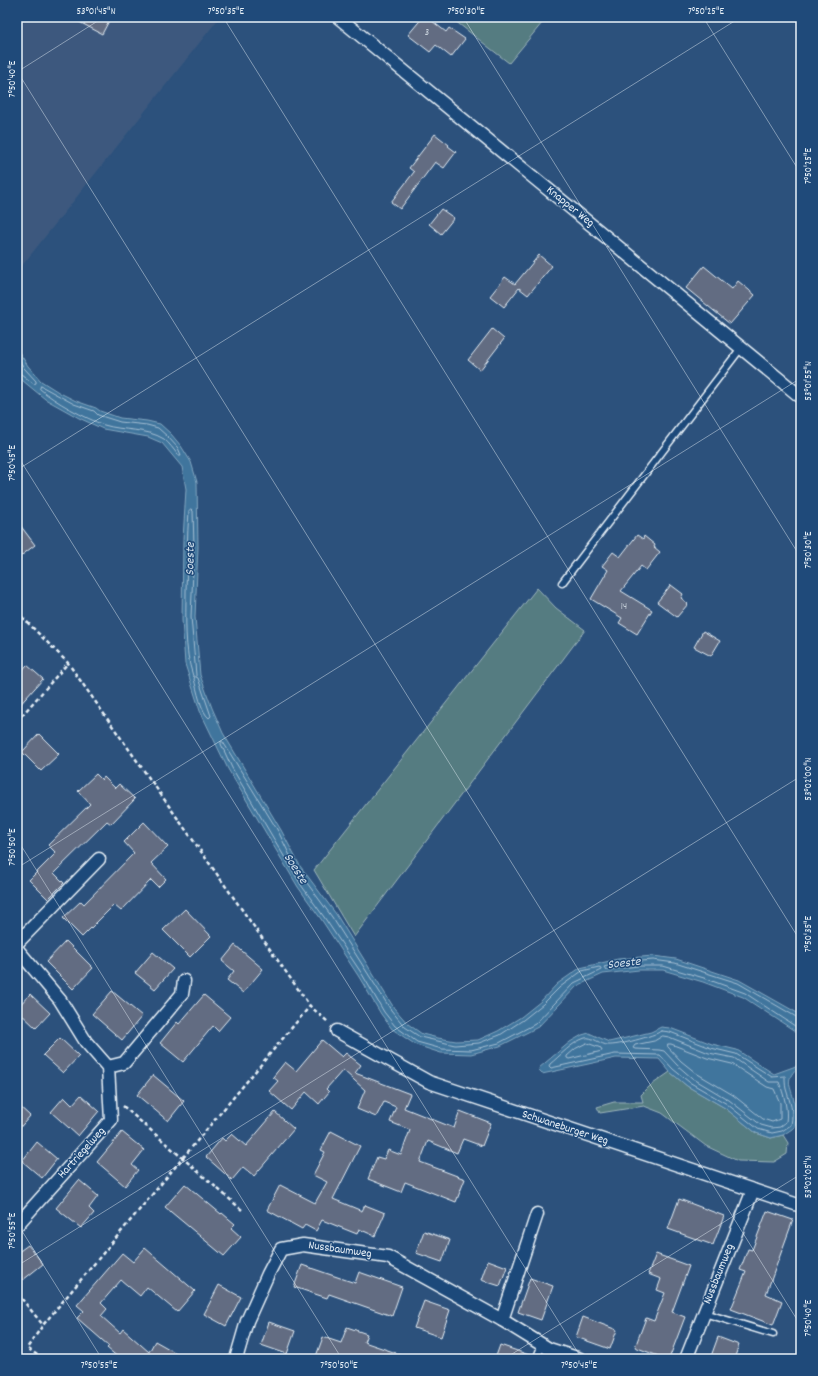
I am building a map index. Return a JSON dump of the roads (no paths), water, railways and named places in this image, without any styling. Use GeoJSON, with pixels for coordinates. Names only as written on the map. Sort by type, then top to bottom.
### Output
{"type":"FeatureCollection","features":[{"type":"Feature","properties":{"kind":"street","name":"Knapper Weg"},"geometry":{"type":"LineString","coordinates":[[338,17],[801,397]]}},
{"type":"Feature","properties":{"kind":"street"},"geometry":{"type":"LineString","coordinates":[[17,943],[99,860]]}},
{"type":"Feature","properties":{"kind":"street"},"geometry":{"type":"LineString","coordinates":[[17,949],[60,1000],[86,1042],[108,1067],[124,1063],[182,994],[184,981]]}},
{"type":"Feature","properties":{"kind":"street","name":"Schwaneburger Weg"},"geometry":{"type":"LineString","coordinates":[[337,1031],[429,1082],[801,1206]]}},
{"type":"Feature","properties":{"kind":"street","name":"Hartriegelweg"},"geometry":{"type":"LineString","coordinates":[[17,1224],[110,1120],[108,1067]]}},
{"type":"Feature","properties":{"kind":"street","name":"Nussbaumweg"},"geometry":{"type":"LineString","coordinates":[[686,1359],[753,1190]]}},
{"type":"Feature","properties":{"kind":"street"},"geometry":{"type":"LineString","coordinates":[[502,1320],[538,1214]]}},
{"type":"Feature","properties":{"kind":"street","name":"Nussbaumweg"},"geometry":{"type":"LineString","coordinates":[[236,1359],[248,1321],[268,1274],[281,1249],[303,1245],[388,1257],[502,1320],[549,1349],[580,1359]]}},
{"type":"Feature","properties":{"kind":"lane"},"geometry":{"type":"LineString","coordinates":[[562,583],[741,348]]}},
{"type":"Feature","properties":{"kind":"lane"},"geometry":{"type":"LineString","coordinates":[[704,1313],[773,1334]]}},
{"type":"Feature","properties":{"kind":"lane"},"geometry":{"type":"LineString","coordinates":[[536,1359],[542,1345]]}},
{"type":"Feature","properties":{"kind":"water","name":"Soeste"},"geometry":{"type":"Polygon","coordinates":[[[17,349],[28,366],[41,381],[60,393],[100,411],[120,418],[160,424],[181,446],[191,462],[197,482],[198,547],[195,617],[200,675],[212,708],[223,733],[281,830],[300,866],[336,914],[394,1008],[408,1024],[422,1034],[438,1038],[456,1041],[478,1040],[498,1031],[521,1017],[541,1001],[557,984],[580,968],[618,959],[653,956],[676,959],[739,980],[801,1015],[801,1035],[743,997],[703,982],[663,970],[639,970],[603,974],[577,986],[538,1027],[500,1046],[471,1054],[441,1053],[416,1045],[392,1029],[321,919],[298,887],[228,769],[200,711],[185,664],[182,620],[183,539],[186,489],[182,467],[162,443],[148,437],[103,429],[79,418],[45,399],[17,376],[17,349]]]}},
{"type":"Feature","properties":{"kind":"water"},"geometry":{"type":"Polygon","coordinates":[[[661,1027],[670,1028],[712,1044],[737,1050],[774,1074],[796,1066],[797,1068],[790,1080],[796,1117],[795,1127],[783,1135],[771,1138],[756,1133],[725,1108],[687,1086],[670,1072],[659,1059],[616,1058],[542,1074],[540,1072],[539,1068],[570,1042],[582,1035],[589,1033],[609,1042],[651,1032],[661,1027]]]}}]}
